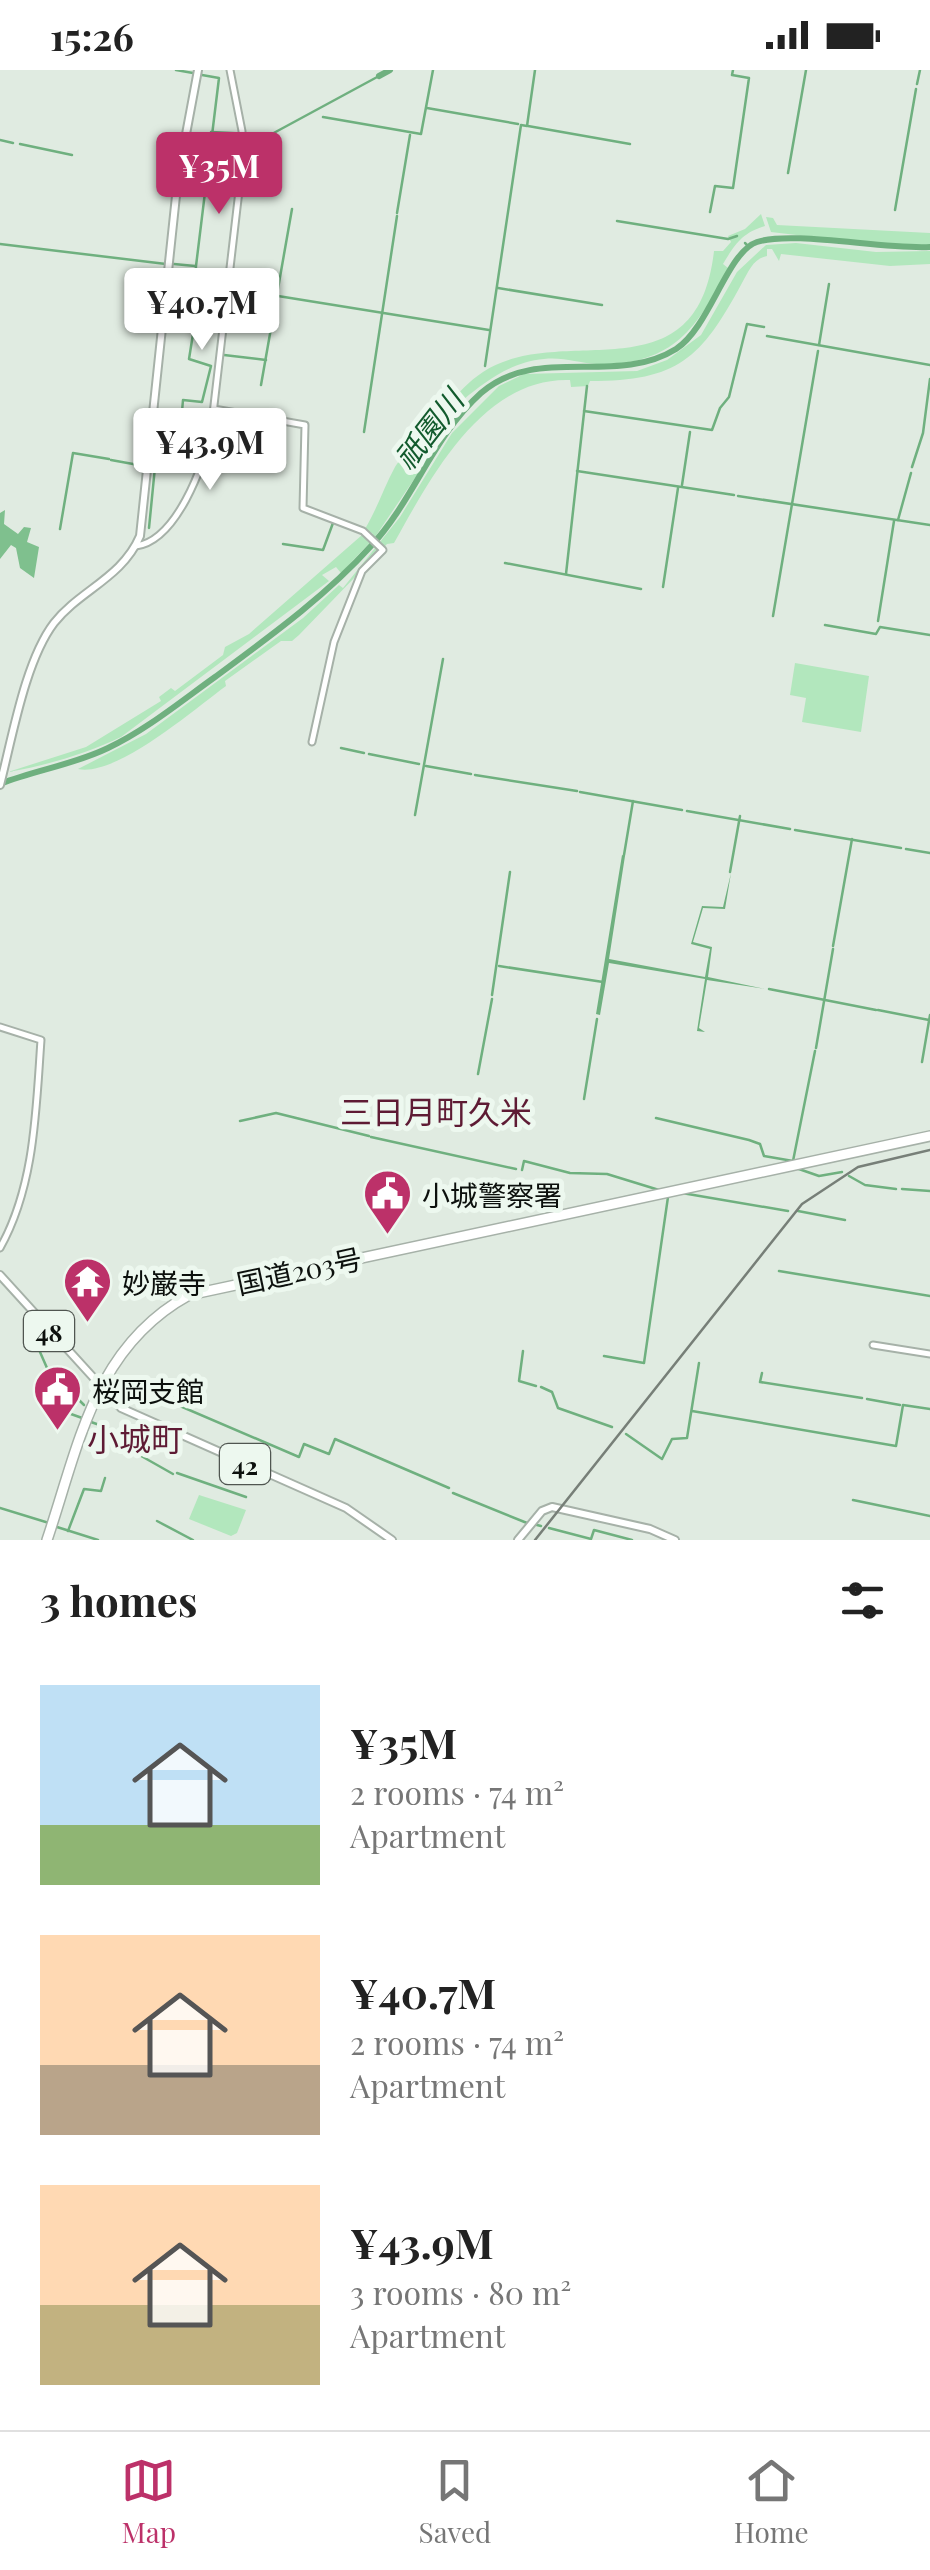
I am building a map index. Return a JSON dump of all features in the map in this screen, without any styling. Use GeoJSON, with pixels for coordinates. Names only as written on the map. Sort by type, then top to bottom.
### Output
{"type":"FeatureCollection","features":[{"type":"Feature","properties":{"kind":"highway","name":"国道203号"},"geometry":{"type":"LineString","coordinates":[[47,1540],[99,1388],[113,1362],[155,1316],[189,1295],[930,1136]]}},
{"type":"Feature","properties":{"kind":"main road"},"geometry":{"type":"LineString","coordinates":[[0,785],[46,634],[66,610],[111,577],[136,546],[146,517],[178,177],[198,70]]}},
{"type":"Feature","properties":{"kind":"main road","name":"48"},"geometry":{"type":"LineString","coordinates":[[0,1275],[99,1388]]}},
{"type":"Feature","properties":{"kind":"main road","name":"42"},"geometry":{"type":"LineString","coordinates":[[99,1388],[131,1414],[344,1508],[392,1540]]}},
{"type":"Feature","properties":{"kind":"main road"},"geometry":{"type":"LineString","coordinates":[[518,1540],[549,1507],[644,1528],[675,1540]]}},
{"type":"Feature","properties":{"kind":"street"},"geometry":{"type":"LineString","coordinates":[[136,546],[155,538],[185,501],[207,452],[242,133],[230,70]]}},
{"type":"Feature","properties":{"kind":"street"},"geometry":{"type":"LineString","coordinates":[[214,409],[305,425],[304,508],[368,534],[382,549],[362,572],[334,642],[312,742]]}},
{"type":"Feature","properties":{"kind":"street"},"geometry":{"type":"LineString","coordinates":[[0,1027],[41,1040],[36,1116],[26,1174],[0,1248]]}},
{"type":"Feature","properties":{"kind":"street"},"geometry":{"type":"LineString","coordinates":[[874,1345],[930,1354]]}},
{"type":"Feature","properties":{"kind":"shaded area"},"geometry":{"type":"Polygon","coordinates":[[[761,214],[765,226],[735,245],[723,264],[728,268],[705,309],[679,340],[644,359],[596,364],[544,359],[521,364],[491,379],[463,400],[465,404],[375,537],[341,573],[336,567],[322,575],[329,581],[121,737],[66,758],[8,772],[86,747],[161,701],[159,697],[171,688],[175,691],[223,655],[225,647],[249,634],[362,535],[369,540],[373,534],[365,529],[397,464],[417,446],[447,406],[483,372],[515,358],[655,341],[682,326],[702,297],[714,251],[723,251],[731,242],[728,236],[745,229],[761,214]]]}},
{"type":"Feature","properties":{"kind":"shaded area"},"geometry":{"type":"Polygon","coordinates":[[[766,217],[773,218],[777,225],[930,233],[930,245],[881,245],[771,232],[766,217]]]}},
{"type":"Feature","properties":{"kind":"shaded area"},"geometry":{"type":"Polygon","coordinates":[[[796,243],[876,252],[930,251],[930,264],[890,266],[781,254],[779,261],[772,249],[767,249],[767,256],[752,266],[713,330],[684,360],[645,376],[590,381],[588,386],[571,387],[570,380],[539,383],[511,395],[463,436],[425,489],[394,543],[387,544],[299,635],[292,641],[281,641],[225,681],[226,686],[194,711],[133,753],[94,769],[78,769],[146,734],[303,618],[339,585],[343,588],[400,517],[452,433],[499,386],[524,374],[637,371],[667,360],[701,335],[737,272],[766,245],[796,243]]]}},
{"type":"Feature","properties":{"kind":"shaded area"},"geometry":{"type":"Polygon","coordinates":[[[5,510],[4,524],[18,534],[24,527],[31,528],[27,542],[39,547],[34,578],[20,568],[16,548],[11,545],[0,559],[0,513],[5,510]]]}},
{"type":"Feature","properties":{"kind":"shaded area"},"geometry":{"type":"Polygon","coordinates":[[[795,663],[869,676],[861,732],[802,722],[806,698],[790,695],[795,663]]]}},
{"type":"Feature","properties":{"kind":"shaded area"},"geometry":{"type":"Polygon","coordinates":[[[622,855],[625,856],[609,959],[705,977],[710,949],[691,944],[702,906],[723,907],[731,873],[725,909],[703,908],[693,942],[712,947],[708,977],[765,989],[707,980],[699,1028],[705,1032],[697,1031],[705,979],[609,963],[600,1015],[596,1014],[622,855]]]}},
{"type":"Feature","properties":{"kind":"shaded area"},"geometry":{"type":"Polygon","coordinates":[[[199,1495],[246,1510],[237,1533],[231,1536],[189,1519],[199,1495]]]}},
{"type":"Feature","properties":{"kind":"waterway"},"geometry":{"type":"LineString","coordinates":[[176,70],[193,73]]}},
{"type":"Feature","properties":{"kind":"waterway"},"geometry":{"type":"LineString","coordinates":[[379,76],[390,70]]}},
{"type":"Feature","properties":{"kind":"waterway"},"geometry":{"type":"LineString","coordinates":[[323,117],[421,134],[433,70]]}},
{"type":"Feature","properties":{"kind":"waterway"},"geometry":{"type":"LineString","coordinates":[[485,366],[521,125],[527,126],[535,70]]}},
{"type":"Feature","properties":{"kind":"waterway"},"geometry":{"type":"LineString","coordinates":[[710,212],[715,186],[733,188],[749,78],[732,75],[733,70]]}},
{"type":"Feature","properties":{"kind":"waterway"},"geometry":{"type":"LineString","coordinates":[[788,173],[806,70]]}},
{"type":"Feature","properties":{"kind":"waterway"},"geometry":{"type":"LineString","coordinates":[[917,84],[920,70]]}},
{"type":"Feature","properties":{"kind":"waterway"},"geometry":{"type":"LineString","coordinates":[[149,528],[155,467],[177,469],[183,400],[202,402],[211,366],[189,359],[201,284],[195,283],[196,266],[219,78],[202,75]]}},
{"type":"Feature","properties":{"kind":"waterway"},"geometry":{"type":"LineString","coordinates":[[211,132],[270,135],[379,76]]}},
{"type":"Feature","properties":{"kind":"waterway"},"geometry":{"type":"LineString","coordinates":[[895,210],[916,89]]}},
{"type":"Feature","properties":{"kind":"waterway"},"geometry":{"type":"LineString","coordinates":[[427,108],[518,124]]}},
{"type":"Feature","properties":{"kind":"waterway"},"geometry":{"type":"LineString","coordinates":[[528,126],[630,144]]}},
{"type":"Feature","properties":{"kind":"waterway"},"geometry":{"type":"LineString","coordinates":[[397,213],[410,135]]}},
{"type":"Feature","properties":{"kind":"waterway"},"geometry":{"type":"LineString","coordinates":[[0,140],[13,143]]}},
{"type":"Feature","properties":{"kind":"waterway"},"geometry":{"type":"LineString","coordinates":[[20,144],[72,155]]}},
{"type":"Feature","properties":{"kind":"waterway"},"geometry":{"type":"LineString","coordinates":[[261,385],[292,209]]}},
{"type":"Feature","properties":{"kind":"waterway"},"geometry":{"type":"LineString","coordinates":[[364,432],[397,216]]}},
{"type":"Feature","properties":{"kind":"waterway"},"geometry":{"type":"LineString","coordinates":[[617,221],[728,239],[737,236]]}},
{"type":"Feature","properties":{"kind":"waterway","name":"祇園川"},"geometry":{"type":"LineString","coordinates":[[0,784],[81,759],[122,741],[176,706],[296,615],[371,546],[400,509],[464,410],[503,379],[551,368],[628,365],[676,349],[699,324],[736,260],[757,242],[793,238],[930,247]]}},
{"type":"Feature","properties":{"kind":"waterway","name":"祇園川"},"geometry":{"type":"LineString","coordinates":[[745,243],[748,246]]}},
{"type":"Feature","properties":{"kind":"waterway"},"geometry":{"type":"LineString","coordinates":[[0,244],[166,264]]}},
{"type":"Feature","properties":{"kind":"waterway"},"geometry":{"type":"LineString","coordinates":[[174,264],[195,266]]}},
{"type":"Feature","properties":{"kind":"waterway"},"geometry":{"type":"LineString","coordinates":[[819,345],[829,284]]}},
{"type":"Feature","properties":{"kind":"waterway"},"geometry":{"type":"LineString","coordinates":[[498,288],[602,305]]}},
{"type":"Feature","properties":{"kind":"waterway"},"geometry":{"type":"LineString","coordinates":[[278,296],[489,330]]}},
{"type":"Feature","properties":{"kind":"waterway"},"geometry":{"type":"LineString","coordinates":[[584,411],[712,430],[729,397],[747,324],[764,327]]}},
{"type":"Feature","properties":{"kind":"waterway"},"geometry":{"type":"LineString","coordinates":[[767,336],[930,365]]}},
{"type":"Feature","properties":{"kind":"waterway"},"geometry":{"type":"LineString","coordinates":[[773,616],[818,351]]}},
{"type":"Feature","properties":{"kind":"waterway"},"geometry":{"type":"LineString","coordinates":[[224,355],[266,360]]}},
{"type":"Feature","properties":{"kind":"waterway"},"geometry":{"type":"LineString","coordinates":[[912,467],[923,433],[930,379]]}},
{"type":"Feature","properties":{"kind":"waterway"},"geometry":{"type":"LineString","coordinates":[[566,574],[587,386]]}},
{"type":"Feature","properties":{"kind":"waterway"},"geometry":{"type":"LineString","coordinates":[[682,485],[690,432]]}},
{"type":"Feature","properties":{"kind":"waterway"},"geometry":{"type":"LineString","coordinates":[[60,529],[73,453],[109,459]]}},
{"type":"Feature","properties":{"kind":"waterway"},"geometry":{"type":"LineString","coordinates":[[111,460],[144,466]]}},
{"type":"Feature","properties":{"kind":"waterway"},"geometry":{"type":"LineString","coordinates":[[577,471],[734,495]]}},
{"type":"Feature","properties":{"kind":"waterway"},"geometry":{"type":"LineString","coordinates":[[898,520],[911,473]]}},
{"type":"Feature","properties":{"kind":"waterway"},"geometry":{"type":"LineString","coordinates":[[663,587],[678,488]]}},
{"type":"Feature","properties":{"kind":"waterway"},"geometry":{"type":"LineString","coordinates":[[738,496],[930,525]]}},
{"type":"Feature","properties":{"kind":"waterway"},"geometry":{"type":"LineString","coordinates":[[878,621],[894,521]]}},
{"type":"Feature","properties":{"kind":"waterway"},"geometry":{"type":"LineString","coordinates":[[283,544],[323,550],[333,523]]}},
{"type":"Feature","properties":{"kind":"waterway"},"geometry":{"type":"LineString","coordinates":[[505,563],[641,589]]}},
{"type":"Feature","properties":{"kind":"waterway"},"geometry":{"type":"LineString","coordinates":[[825,625],[876,634],[880,627],[930,635]]}},
{"type":"Feature","properties":{"kind":"waterway"},"geometry":{"type":"LineString","coordinates":[[415,815],[443,659]]}},
{"type":"Feature","properties":{"kind":"waterway"},"geometry":{"type":"LineString","coordinates":[[341,748],[364,753]]}},
{"type":"Feature","properties":{"kind":"waterway"},"geometry":{"type":"LineString","coordinates":[[369,754],[419,764]]}},
{"type":"Feature","properties":{"kind":"waterway"},"geometry":{"type":"LineString","coordinates":[[426,766],[471,774]]}},
{"type":"Feature","properties":{"kind":"waterway"},"geometry":{"type":"LineString","coordinates":[[475,775],[577,791]]}},
{"type":"Feature","properties":{"kind":"waterway"},"geometry":{"type":"LineString","coordinates":[[580,792],[682,810]]}},
{"type":"Feature","properties":{"kind":"waterway"},"geometry":{"type":"LineString","coordinates":[[624,855],[633,801]]}},
{"type":"Feature","properties":{"kind":"waterway"},"geometry":{"type":"LineString","coordinates":[[687,811],[790,829]]}},
{"type":"Feature","properties":{"kind":"waterway"},"geometry":{"type":"LineString","coordinates":[[730,872],[740,816]]}},
{"type":"Feature","properties":{"kind":"waterway"},"geometry":{"type":"LineString","coordinates":[[795,830],[901,848]]}},
{"type":"Feature","properties":{"kind":"waterway"},"geometry":{"type":"LineString","coordinates":[[833,946],[852,839]]}},
{"type":"Feature","properties":{"kind":"waterway"},"geometry":{"type":"LineString","coordinates":[[906,849],[930,853]]}},
{"type":"Feature","properties":{"kind":"waterway"},"geometry":{"type":"LineString","coordinates":[[492,995],[510,872]]}},
{"type":"Feature","properties":{"kind":"waterway"},"geometry":{"type":"LineString","coordinates":[[816,1048],[833,949]]}},
{"type":"Feature","properties":{"kind":"waterway"},"geometry":{"type":"LineString","coordinates":[[499,966],[603,982]]}},
{"type":"Feature","properties":{"kind":"waterway"},"geometry":{"type":"LineString","coordinates":[[769,989],[876,1010]]}},
{"type":"Feature","properties":{"kind":"waterway"},"geometry":{"type":"LineString","coordinates":[[478,1074],[492,999]]}},
{"type":"Feature","properties":{"kind":"waterway"},"geometry":{"type":"LineString","coordinates":[[878,1010],[929,1020]]}},
{"type":"Feature","properties":{"kind":"waterway"},"geometry":{"type":"LineString","coordinates":[[922,1062],[930,1015]]}},
{"type":"Feature","properties":{"kind":"waterway"},"geometry":{"type":"LineString","coordinates":[[584,1099],[597,1019]]}},
{"type":"Feature","properties":{"kind":"waterway"},"geometry":{"type":"LineString","coordinates":[[656,1118],[749,1140],[760,1144],[764,1156],[793,1161],[815,1051]]}},
{"type":"Feature","properties":{"kind":"waterway"},"geometry":{"type":"LineString","coordinates":[[240,1121],[276,1113],[369,1136]]}},
{"type":"Feature","properties":{"kind":"waterway"},"geometry":{"type":"LineString","coordinates":[[371,1137],[516,1169]]}},
{"type":"Feature","properties":{"kind":"waterway"},"geometry":{"type":"LineString","coordinates":[[522,1170],[524,1161],[570,1173],[607,1174],[659,1190]]}},
{"type":"Feature","properties":{"kind":"waterway"},"geometry":{"type":"LineString","coordinates":[[796,1168],[819,1176],[842,1172]]}},
{"type":"Feature","properties":{"kind":"waterway"},"geometry":{"type":"LineString","coordinates":[[849,1176],[865,1185],[896,1189]]}},
{"type":"Feature","properties":{"kind":"waterway"},"geometry":{"type":"LineString","coordinates":[[902,1189],[930,1191]]}},
{"type":"Feature","properties":{"kind":"waterway"},"geometry":{"type":"LineString","coordinates":[[682,1193],[788,1211]]}},
{"type":"Feature","properties":{"kind":"waterway"},"geometry":{"type":"LineString","coordinates":[[604,1356],[644,1363],[668,1197]]}},
{"type":"Feature","properties":{"kind":"waterway"},"geometry":{"type":"LineString","coordinates":[[798,1211],[845,1220]]}},
{"type":"Feature","properties":{"kind":"waterway"},"geometry":{"type":"LineString","coordinates":[[779,1271],[930,1296]]}},
{"type":"Feature","properties":{"kind":"waterway"},"geometry":{"type":"LineString","coordinates":[[523,1351],[519,1381],[536,1386]]}},
{"type":"Feature","properties":{"kind":"waterway"},"geometry":{"type":"LineString","coordinates":[[40,1352],[47,1368],[84,1405]]}},
{"type":"Feature","properties":{"kind":"waterway"},"geometry":{"type":"LineString","coordinates":[[626,1434],[662,1459],[672,1439],[687,1438],[699,1363]]}},
{"type":"Feature","properties":{"kind":"waterway"},"geometry":{"type":"LineString","coordinates":[[762,1373],[760,1382],[862,1398]]}},
{"type":"Feature","properties":{"kind":"waterway"},"geometry":{"type":"LineString","coordinates":[[122,1394],[131,1385],[299,1457],[304,1444],[329,1454],[335,1439],[449,1488]]}},
{"type":"Feature","properties":{"kind":"waterway"},"geometry":{"type":"LineString","coordinates":[[541,1387],[552,1392],[558,1408],[612,1427]]}},
{"type":"Feature","properties":{"kind":"waterway"},"geometry":{"type":"LineString","coordinates":[[867,1399],[900,1405]]}},
{"type":"Feature","properties":{"kind":"waterway"},"geometry":{"type":"LineString","coordinates":[[692,1411],[896,1446],[903,1405],[930,1409]]}},
{"type":"Feature","properties":{"kind":"waterway"},"geometry":{"type":"LineString","coordinates":[[54,1408],[85,1419]]}},
{"type":"Feature","properties":{"kind":"waterway"},"geometry":{"type":"LineString","coordinates":[[91,1422],[108,1428],[113,1440],[173,1474]]}},
{"type":"Feature","properties":{"kind":"waterway"},"geometry":{"type":"LineString","coordinates":[[177,1473],[246,1497]]}},
{"type":"Feature","properties":{"kind":"waterway"},"geometry":{"type":"LineString","coordinates":[[68,1531],[84,1489],[101,1491],[105,1478]]}},
{"type":"Feature","properties":{"kind":"waterway"},"geometry":{"type":"LineString","coordinates":[[453,1493],[527,1523]]}},
{"type":"Feature","properties":{"kind":"waterway"},"geometry":{"type":"LineString","coordinates":[[853,1500],[930,1516]]}},
{"type":"Feature","properties":{"kind":"waterway"},"geometry":{"type":"LineString","coordinates":[[0,1508],[49,1523]]}},
{"type":"Feature","properties":{"kind":"waterway"},"geometry":{"type":"LineString","coordinates":[[157,1521],[193,1540]]}},
{"type":"Feature","properties":{"kind":"waterway"},"geometry":{"type":"LineString","coordinates":[[537,1525],[541,1526]]}},
{"type":"Feature","properties":{"kind":"waterway"},"geometry":{"type":"LineString","coordinates":[[57,1527],[98,1540]]}},
{"type":"Feature","properties":{"kind":"waterway"},"geometry":{"type":"LineString","coordinates":[[549,1528],[591,1539],[594,1530],[632,1540]]}},
{"type":"Feature","properties":{"kind":"railway"},"geometry":{"type":"LineString","coordinates":[[535,1540],[802,1204],[858,1167],[930,1150]]}},
{"type":"Feature","properties":{"kind":"place","name":"小城警察署"},"geometry":{"type":"Point","coordinates":[387,1236]}},
{"type":"Feature","properties":{"kind":"place","name":"妙巌寺"},"geometry":{"type":"Point","coordinates":[87,1324]}},
{"type":"Feature","properties":{"kind":"place","name":"桜岡支館"},"geometry":{"type":"Point","coordinates":[57,1432]}},
{"type":"Feature","properties":{"kind":"district","name":"三日月町久米"},"geometry":{"type":"Point","coordinates":[436,1110]}},
{"type":"Feature","properties":{"kind":"district","name":"小城町"},"geometry":{"type":"Point","coordinates":[135,1437]}}]}
